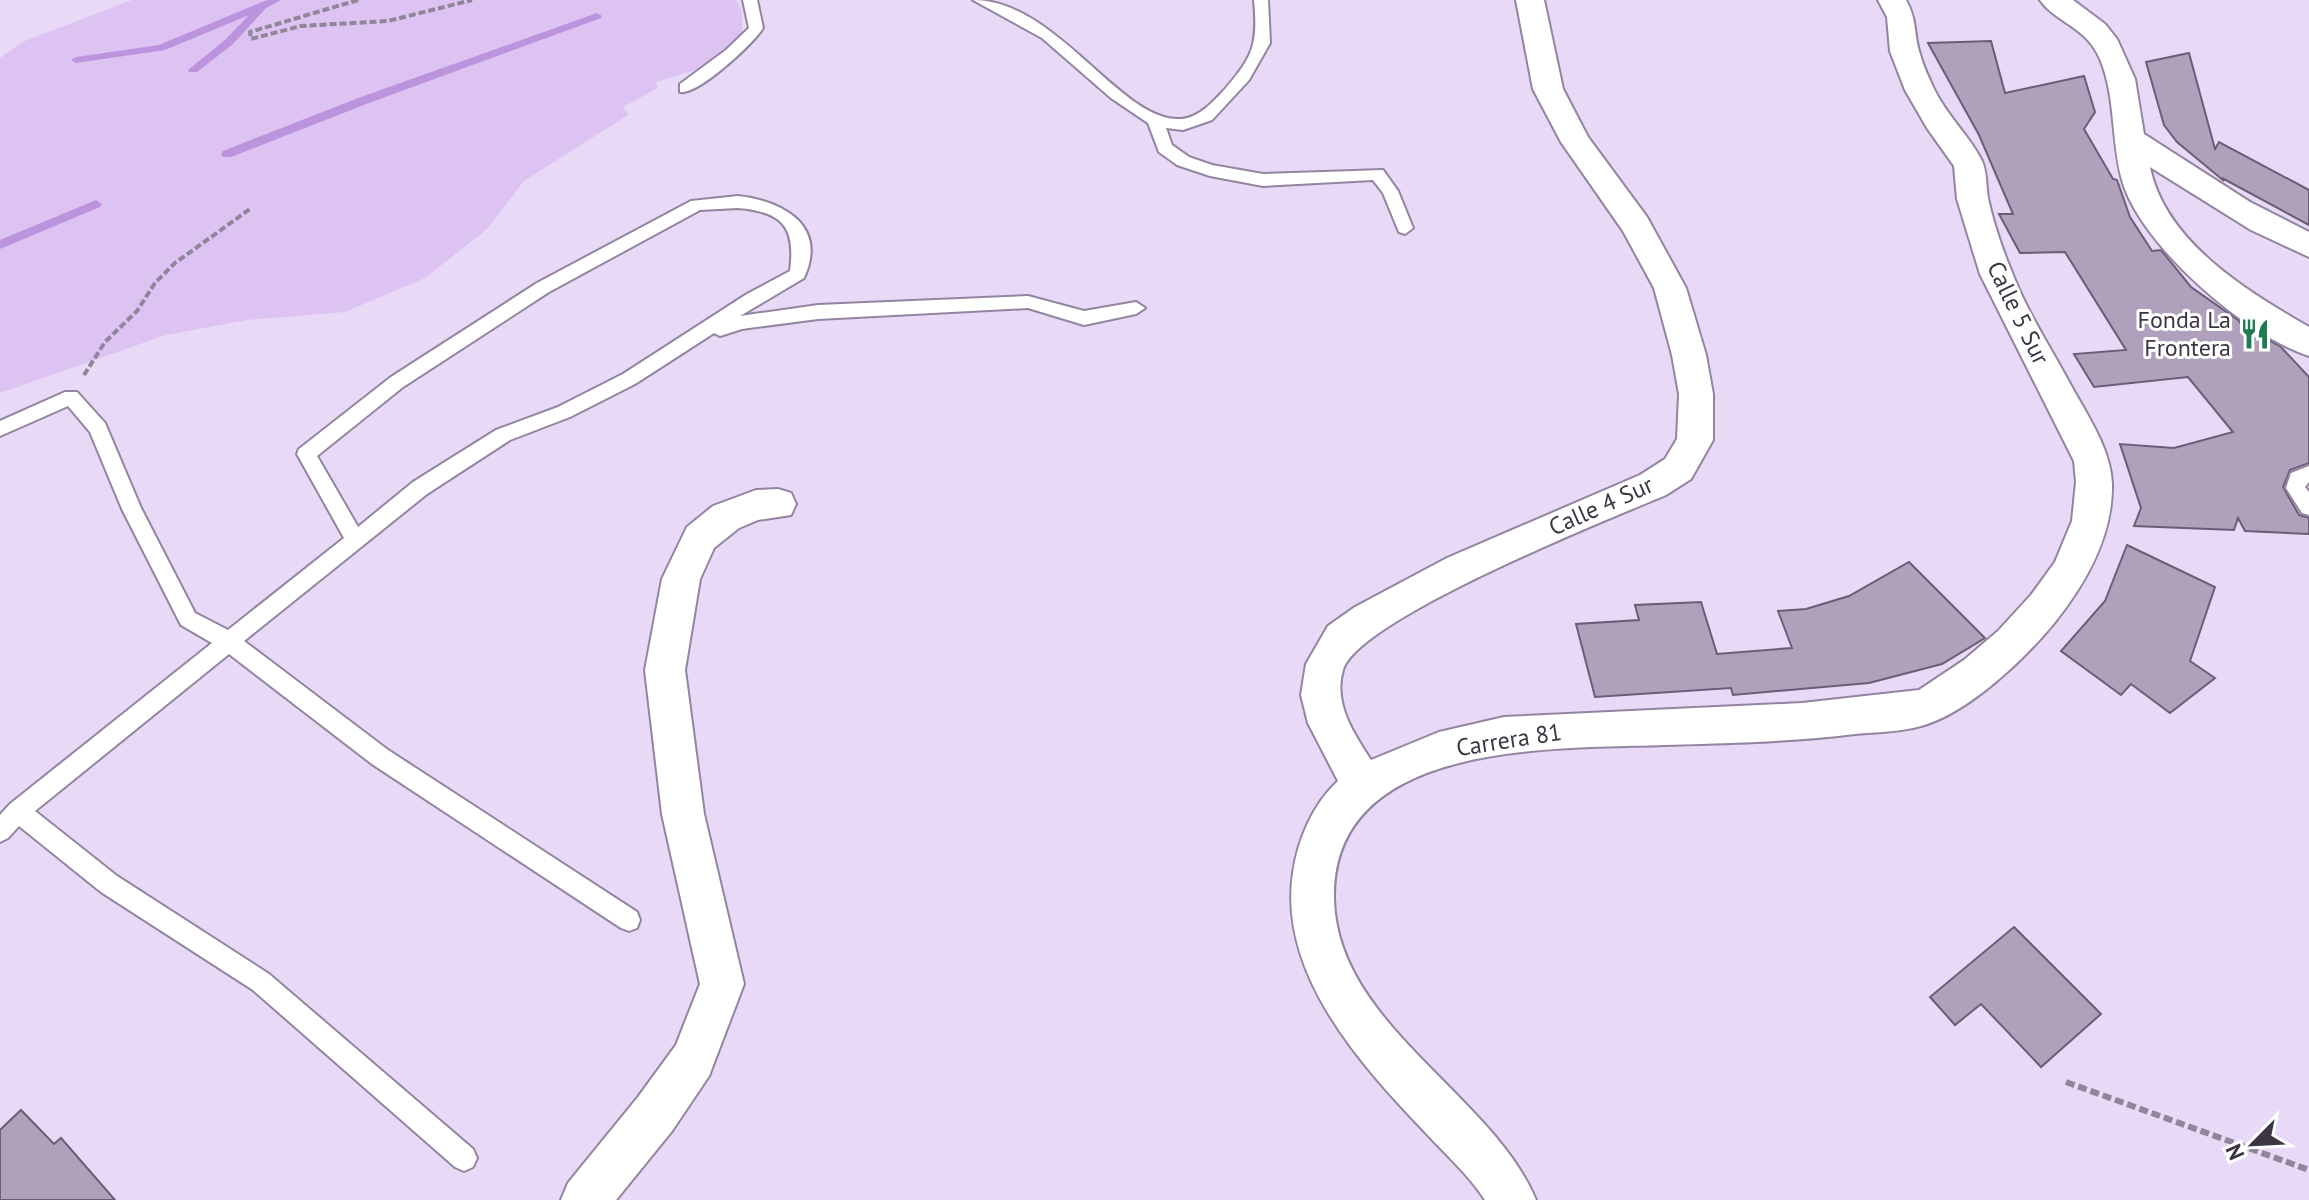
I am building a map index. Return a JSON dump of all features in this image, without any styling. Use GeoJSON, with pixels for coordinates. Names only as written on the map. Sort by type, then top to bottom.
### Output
{"type":"FeatureCollection","features":[{"type":"Feature","properties":{"kind":"street","name":"Calle 4 Sur"},"geometry":{"type":"LineString","coordinates":[[1364,787],[1330,728],[1322,704],[1321,679],[1328,656],[1342,637],[1423,588],[1485,557],[1653,485],[1678,469],[1695,440],[1696,394],[1689,355],[1670,288],[1636,225],[1576,142],[1548,89],[1530,0]]}},
{"type":"Feature","properties":{"kind":"street","name":"Calle 5 Sur"},"geometry":{"type":"LineString","coordinates":[[1892,0],[1901,17],[1904,51],[1920,90],[1937,121],[1969,165],[1973,199],[1996,274],[2092,461],[2097,493],[2092,522],[2063,583]]}},
{"type":"Feature","properties":{"kind":"street"},"geometry":{"type":"LineString","coordinates":[[2054,0],[2096,29],[2113,53],[2122,81],[2141,191],[2160,226],[2174,242],[2248,304],[2309,343]]}},
{"type":"Feature","properties":{"kind":"street"},"geometry":{"type":"LineString","coordinates":[[2130,139],[2206,192],[2254,220],[2309,245]]}},
{"type":"Feature","properties":{"kind":"street"},"geometry":{"type":"LineString","coordinates":[[585,1200],[655,1114],[693,1060],[722,984],[683,814],[665,670],[681,579],[700,538],[726,517],[756,505],[778,504]]}},
{"type":"Feature","properties":{"kind":"street","name":"Carrera 81"},"geometry":{"type":"LineString","coordinates":[[1512,1200],[1494,1169],[1438,1112],[1363,1023],[1323,956],[1316,934],[1311,884],[1325,834],[1347,799],[1364,787],[1427,756],[1470,741],[1548,731],[1830,720],[1925,708],[1991,665],[2063,583]]}},
{"type":"Feature","properties":{"kind":"lane"},"geometry":{"type":"LineString","coordinates":[[685,88],[729,58],[749,38],[756,28],[750,0]]}},
{"type":"Feature","properties":{"kind":"lane"},"geometry":{"type":"LineString","coordinates":[[980,0],[1052,37],[1128,106],[1156,123],[1184,124],[1206,116],[1224,101],[1253,62],[1263,42],[1261,0]]}},
{"type":"Feature","properties":{"kind":"lane"},"geometry":{"type":"LineString","coordinates":[[1156,123],[1165,148],[1183,161],[1210,170],[1263,180],[1377,174],[1390,191],[1405,228]]}},
{"type":"Feature","properties":{"kind":"lane"},"geometry":{"type":"LineString","coordinates":[[0,831],[18,811],[420,488],[503,435],[577,406],[629,379],[753,299],[798,274],[802,258],[801,233],[787,214],[760,204],[726,201],[697,205],[496,315],[369,401],[306,454],[355,539]]}},
{"type":"Feature","properties":{"kind":"lane"},"geometry":{"type":"LineString","coordinates":[[697,337],[742,322],[818,312],[1028,302],[1084,318],[1136,308]]}},
{"type":"Feature","properties":{"kind":"lane"},"geometry":{"type":"LineString","coordinates":[[0,429],[71,397],[98,428],[132,509],[188,619],[228,641],[380,757],[629,920]]}},
{"type":"Feature","properties":{"kind":"lane"},"geometry":{"type":"LineString","coordinates":[[2309,474],[2298,478],[2295,488],[2309,507]]}},
{"type":"Feature","properties":{"kind":"lane"},"geometry":{"type":"LineString","coordinates":[[18,811],[109,884],[261,982],[464,1158]]}},
{"type":"Feature","properties":{"kind":"path"},"geometry":{"type":"LineString","coordinates":[[358,0],[250,32],[251,39],[301,26],[388,21],[472,0]]}},
{"type":"Feature","properties":{"kind":"path"},"geometry":{"type":"LineString","coordinates":[[71,397],[105,342],[137,311],[155,283],[175,263],[250,209]]}},
{"type":"Feature","properties":{"kind":"path"},"geometry":{"type":"LineString","coordinates":[[2066,1082],[2309,1170]]}},
{"type":"Feature","properties":{"kind":"shaded area"},"geometry":{"type":"Polygon","coordinates":[[[132,0],[736,0],[742,12],[742,38],[705,67],[656,82],[658,88],[623,107],[628,115],[524,181],[487,229],[425,278],[345,312],[247,320],[166,335],[0,393],[0,58],[22,42],[132,0]]]}},
{"type":"Feature","properties":{"kind":"building"},"geometry":{"type":"Polygon","coordinates":[[[1991,41],[2005,93],[2084,76],[2095,112],[2084,129],[2113,179],[2117,180],[2130,217],[2152,251],[2161,250],[2191,287],[2238,320],[2253,339],[2265,338],[2281,347],[2309,377],[2309,463],[2290,470],[2283,487],[2299,515],[2309,518],[2309,534],[2245,531],[2238,518],[2234,530],[2134,526],[2141,508],[2120,444],[2174,448],[2233,432],[2188,377],[2094,387],[2074,354],[2126,350],[2065,252],[2020,253],[1999,214],[2013,214],[1979,135],[1928,43],[1991,41]]]}},
{"type":"Feature","properties":{"kind":"building"},"geometry":{"type":"Polygon","coordinates":[[[2189,53],[2215,149],[2219,142],[2309,190],[2309,225],[2222,178],[2224,181],[2177,142],[2164,125],[2146,62],[2189,53]]]}},
{"type":"Feature","properties":{"kind":"building"},"geometry":{"type":"Polygon","coordinates":[[[2127,545],[2215,587],[2190,661],[2215,678],[2170,713],[2131,684],[2121,695],[2061,651],[2105,601],[2127,545]]]}},
{"type":"Feature","properties":{"kind":"building"},"geometry":{"type":"Polygon","coordinates":[[[1909,562],[1985,638],[1942,664],[1869,683],[1733,695],[1731,688],[1595,697],[1576,624],[1639,620],[1635,605],[1701,602],[1717,654],[1792,648],[1778,611],[1806,609],[1849,596],[1909,562]]]}},
{"type":"Feature","properties":{"kind":"building"},"geometry":{"type":"Polygon","coordinates":[[[2014,927],[2101,1014],[2041,1067],[1981,1004],[1955,1025],[1930,997],[2014,927]]]}},
{"type":"Feature","properties":{"kind":"building"},"geometry":{"type":"Polygon","coordinates":[[[21,1110],[54,1144],[61,1138],[115,1200],[0,1200],[0,1130],[21,1110]]]}},
{"type":"Feature","properties":{"kind":"waterway"},"geometry":{"type":"LineString","coordinates":[[76,60],[161,48],[276,0]]}},
{"type":"Feature","properties":{"kind":"waterway"},"geometry":{"type":"LineString","coordinates":[[193,70],[229,42],[261,9]]}},
{"type":"Feature","properties":{"kind":"waterway"},"geometry":{"type":"LineString","coordinates":[[227,154],[597,16]]}},
{"type":"Feature","properties":{"kind":"waterway"},"geometry":{"type":"LineString","coordinates":[[0,245],[96,204]]}},
{"type":"Feature","properties":{"kind":"place","name":"Fonda La Frontera"},"geometry":{"type":"Point","coordinates":[2255,334]}}]}
